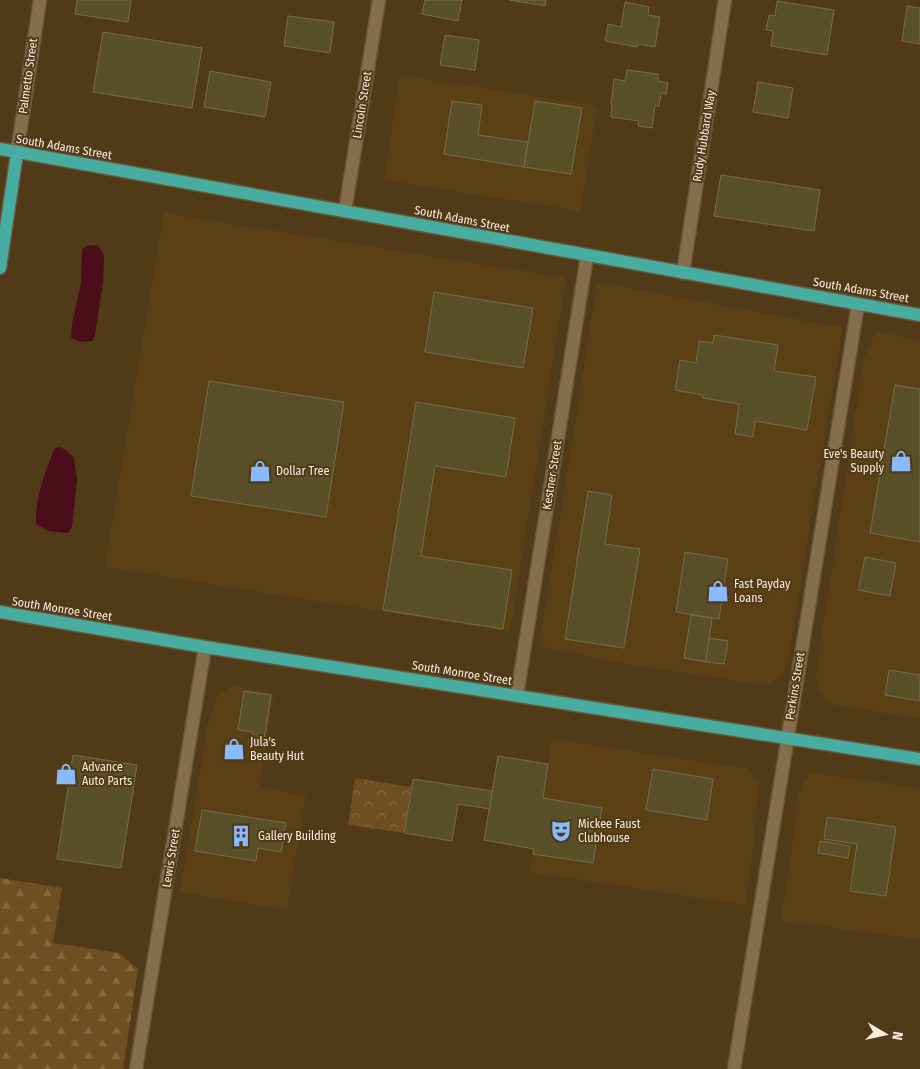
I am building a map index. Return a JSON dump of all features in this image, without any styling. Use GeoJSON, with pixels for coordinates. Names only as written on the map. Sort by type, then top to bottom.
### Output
{"type":"FeatureCollection","features":[{"type":"Feature","properties":{"kind":"main road","name":"South Adams Street"},"geometry":{"type":"LineString","coordinates":[[0,149],[920,315]]}},
{"type":"Feature","properties":{"kind":"main road"},"geometry":{"type":"LineString","coordinates":[[0,268],[17,152]]}},
{"type":"Feature","properties":{"kind":"main road","name":"South Monroe Street"},"geometry":{"type":"LineString","coordinates":[[0,612],[205,647],[920,759]]}},
{"type":"Feature","properties":{"kind":"street","name":"Palmetto Street"},"geometry":{"type":"LineString","coordinates":[[17,152],[40,0]]}},
{"type":"Feature","properties":{"kind":"street","name":"Lincoln Street"},"geometry":{"type":"LineString","coordinates":[[345,211],[379,0]]}},
{"type":"Feature","properties":{"kind":"street","name":"Rudy Hubbard Way"},"geometry":{"type":"LineString","coordinates":[[683,273],[725,0]]}},
{"type":"Feature","properties":{"kind":"street","name":"Kestner Street"},"geometry":{"type":"LineString","coordinates":[[516,695],[587,256]]}},
{"type":"Feature","properties":{"kind":"street","name":"Perkins Street"},"geometry":{"type":"LineString","coordinates":[[734,1069],[858,304]]}},
{"type":"Feature","properties":{"kind":"street","name":"Lewis Street"},"geometry":{"type":"LineString","coordinates":[[136,1069],[205,647]]}},
{"type":"Feature","properties":{"kind":"shaded area"},"geometry":{"type":"Polygon","coordinates":[[[400,75],[597,106],[580,211],[384,180],[400,75]]]}},
{"type":"Feature","properties":{"kind":"shaded area","name":"Dollar Tree"},"geometry":{"type":"Polygon","coordinates":[[[164,213],[566,278],[510,632],[105,567],[164,213]]]}},
{"type":"Feature","properties":{"kind":"shaded area"},"geometry":{"type":"Polygon","coordinates":[[[98,245],[104,255],[103,283],[95,335],[92,341],[83,342],[71,337],[81,283],[82,249],[87,246],[98,245]]]}},
{"type":"Feature","properties":{"kind":"shaded area"},"geometry":{"type":"Polygon","coordinates":[[[597,282],[843,328],[789,658],[781,677],[766,685],[625,664],[539,646],[597,282]]]}},
{"type":"Feature","properties":{"kind":"shaded area"},"geometry":{"type":"Polygon","coordinates":[[[875,332],[920,340],[920,719],[830,704],[819,690],[816,673],[864,358],[875,332]]]}},
{"type":"Feature","properties":{"kind":"shaded area"},"geometry":{"type":"Polygon","coordinates":[[[59,447],[66,450],[74,458],[77,480],[72,527],[68,533],[48,531],[36,524],[37,504],[41,486],[54,449],[59,447]]]}},
{"type":"Feature","properties":{"kind":"shaded area"},"geometry":{"type":"Polygon","coordinates":[[[232,686],[274,693],[259,787],[306,796],[287,910],[180,892],[209,720],[217,696],[232,686]]]}},
{"type":"Feature","properties":{"kind":"shaded area"},"geometry":{"type":"Polygon","coordinates":[[[552,739],[748,769],[759,782],[752,857],[745,905],[530,872],[552,739]]]}},
{"type":"Feature","properties":{"kind":"shaded area"},"geometry":{"type":"Polygon","coordinates":[[[811,773],[920,788],[920,939],[781,921],[795,827],[796,803],[804,781],[811,773]]]}},
{"type":"Feature","properties":{"kind":"green space"},"geometry":{"type":"Polygon","coordinates":[[[355,778],[411,787],[404,833],[348,825],[355,778]]]}},
{"type":"Feature","properties":{"kind":"green space"},"geometry":{"type":"Polygon","coordinates":[[[0,878],[62,888],[53,943],[119,953],[138,969],[123,1069],[0,1069],[0,878]]]}},
{"type":"Feature","properties":{"kind":"building"},"geometry":{"type":"Polygon","coordinates":[[[77,0],[131,0],[128,22],[75,14],[77,0]]]}},
{"type":"Feature","properties":{"kind":"building"},"geometry":{"type":"Polygon","coordinates":[[[425,0],[462,0],[458,21],[422,14],[425,0]]]}},
{"type":"Feature","properties":{"kind":"building"},"geometry":{"type":"Polygon","coordinates":[[[509,0],[546,0],[545,6],[509,0]]]}},
{"type":"Feature","properties":{"kind":"building"},"geometry":{"type":"Polygon","coordinates":[[[777,1],[834,10],[827,55],[771,46],[773,31],[766,30],[769,15],[775,16],[777,1]]]}},
{"type":"Feature","properties":{"kind":"building"},"geometry":{"type":"Polygon","coordinates":[[[625,2],[649,7],[648,15],[660,17],[655,47],[638,44],[637,47],[605,41],[608,24],[621,27],[625,2]]]}},
{"type":"Feature","properties":{"kind":"building"},"geometry":{"type":"Polygon","coordinates":[[[907,6],[920,8],[920,44],[902,41],[907,6]]]}},
{"type":"Feature","properties":{"kind":"building"},"geometry":{"type":"Polygon","coordinates":[[[288,16],[334,22],[330,53],[284,46],[288,16]]]}},
{"type":"Feature","properties":{"kind":"building"},"geometry":{"type":"Polygon","coordinates":[[[103,32],[202,48],[192,108],[93,92],[103,32]]]}},
{"type":"Feature","properties":{"kind":"building"},"geometry":{"type":"Polygon","coordinates":[[[445,35],[479,40],[475,70],[440,65],[445,35]]]}},
{"type":"Feature","properties":{"kind":"building"},"geometry":{"type":"Polygon","coordinates":[[[627,70],[658,74],[658,81],[668,83],[666,94],[661,93],[659,106],[655,106],[652,128],[638,126],[639,121],[611,117],[614,79],[625,81],[627,70]]]}},
{"type":"Feature","properties":{"kind":"building"},"geometry":{"type":"Polygon","coordinates":[[[210,71],[271,82],[265,117],[204,107],[210,71]]]}},
{"type":"Feature","properties":{"kind":"building"},"geometry":{"type":"Polygon","coordinates":[[[758,82],[793,88],[788,118],[753,112],[758,82]]]}},
{"type":"Feature","properties":{"kind":"building"},"geometry":{"type":"Polygon","coordinates":[[[452,101],[482,105],[478,135],[528,142],[524,167],[444,154],[452,101]]]}},
{"type":"Feature","properties":{"kind":"building"},"geometry":{"type":"Polygon","coordinates":[[[535,101],[582,108],[571,174],[524,167],[535,101]]]}},
{"type":"Feature","properties":{"kind":"building"},"geometry":{"type":"Polygon","coordinates":[[[721,175],[820,190],[814,231],[714,216],[721,175]]]}},
{"type":"Feature","properties":{"kind":"building"},"geometry":{"type":"Polygon","coordinates":[[[434,292],[533,308],[523,368],[425,352],[434,292]]]}},
{"type":"Feature","properties":{"kind":"building"},"geometry":{"type":"Polygon","coordinates":[[[714,335],[778,345],[774,371],[816,377],[807,430],[755,421],[753,437],[735,434],[739,404],[703,398],[703,395],[675,390],[680,360],[696,363],[699,341],[713,343],[714,335]]]}},
{"type":"Feature","properties":{"kind":"building"},"geometry":{"type":"Polygon","coordinates":[[[209,381],[344,402],[326,517],[191,496],[209,381]]]}},
{"type":"Feature","properties":{"kind":"building","name":"Eve's Beauty Supply"},"geometry":{"type":"Polygon","coordinates":[[[895,385],[920,389],[920,542],[870,533],[895,385]]]}},
{"type":"Feature","properties":{"kind":"building"},"geometry":{"type":"Polygon","coordinates":[[[416,402],[515,418],[506,477],[435,466],[421,556],[512,570],[503,629],[383,610],[416,402]]]}},
{"type":"Feature","properties":{"kind":"building"},"geometry":{"type":"Polygon","coordinates":[[[588,491],[612,495],[605,544],[640,549],[624,648],[565,639],[588,491]]]}},
{"type":"Feature","properties":{"kind":"building"},"geometry":{"type":"Polygon","coordinates":[[[685,552],[728,559],[719,619],[676,612],[685,552]]]}},
{"type":"Feature","properties":{"kind":"building"},"geometry":{"type":"Polygon","coordinates":[[[865,557],[896,563],[890,596],[858,590],[865,557]]]}},
{"type":"Feature","properties":{"kind":"building"},"geometry":{"type":"Polygon","coordinates":[[[691,615],[712,618],[706,662],[684,658],[691,615]]]}},
{"type":"Feature","properties":{"kind":"building"},"geometry":{"type":"Polygon","coordinates":[[[709,638],[728,641],[724,664],[706,662],[709,638]]]}},
{"type":"Feature","properties":{"kind":"building"},"geometry":{"type":"Polygon","coordinates":[[[889,670],[920,675],[920,701],[885,695],[889,670]]]}},
{"type":"Feature","properties":{"kind":"building"},"geometry":{"type":"Polygon","coordinates":[[[244,691],[271,695],[264,740],[252,738],[253,732],[238,730],[244,691]]]}},
{"type":"Feature","properties":{"kind":"building"},"geometry":{"type":"Polygon","coordinates":[[[73,755],[137,765],[121,868],[57,859],[73,755]]]}},
{"type":"Feature","properties":{"kind":"building"},"geometry":{"type":"Polygon","coordinates":[[[498,756],[548,764],[543,798],[602,808],[593,863],[533,854],[534,849],[484,840],[498,756]]]}},
{"type":"Feature","properties":{"kind":"building"},"geometry":{"type":"Polygon","coordinates":[[[653,769],[713,779],[707,820],[646,810],[653,769]]]}},
{"type":"Feature","properties":{"kind":"building"},"geometry":{"type":"Polygon","coordinates":[[[413,779],[492,791],[490,809],[458,804],[452,841],[404,833],[413,779]]]}},
{"type":"Feature","properties":{"kind":"building","name":"Gallery Building"},"geometry":{"type":"Polygon","coordinates":[[[202,810],[286,823],[281,852],[258,848],[256,861],[195,851],[202,810]]]}},
{"type":"Feature","properties":{"kind":"building"},"geometry":{"type":"Polygon","coordinates":[[[827,817],[896,827],[886,896],[850,891],[857,844],[824,839],[827,817]]]}},
{"type":"Feature","properties":{"kind":"building"},"geometry":{"type":"Polygon","coordinates":[[[820,841],[850,846],[848,858],[818,853],[820,841]]]}},
{"type":"Feature","properties":{"kind":"place","name":"Eve's Beauty Supply"},"geometry":{"type":"Point","coordinates":[901,461]}},
{"type":"Feature","properties":{"kind":"place","name":"Dollar Tree"},"geometry":{"type":"Point","coordinates":[260,471]}},
{"type":"Feature","properties":{"kind":"place","name":"Fast Payday Loans"},"geometry":{"type":"Point","coordinates":[718,591]}},
{"type":"Feature","properties":{"kind":"place","name":"Jula's Beauty Hut"},"geometry":{"type":"Point","coordinates":[234,749]}},
{"type":"Feature","properties":{"kind":"place","name":"Advance Auto Parts"},"geometry":{"type":"Point","coordinates":[66,774]}},
{"type":"Feature","properties":{"kind":"place","name":"Mickee Faust Clubhouse"},"geometry":{"type":"Point","coordinates":[561,831]}},
{"type":"Feature","properties":{"kind":"place","name":"Gallery Building"},"geometry":{"type":"Point","coordinates":[241,836]}}]}
